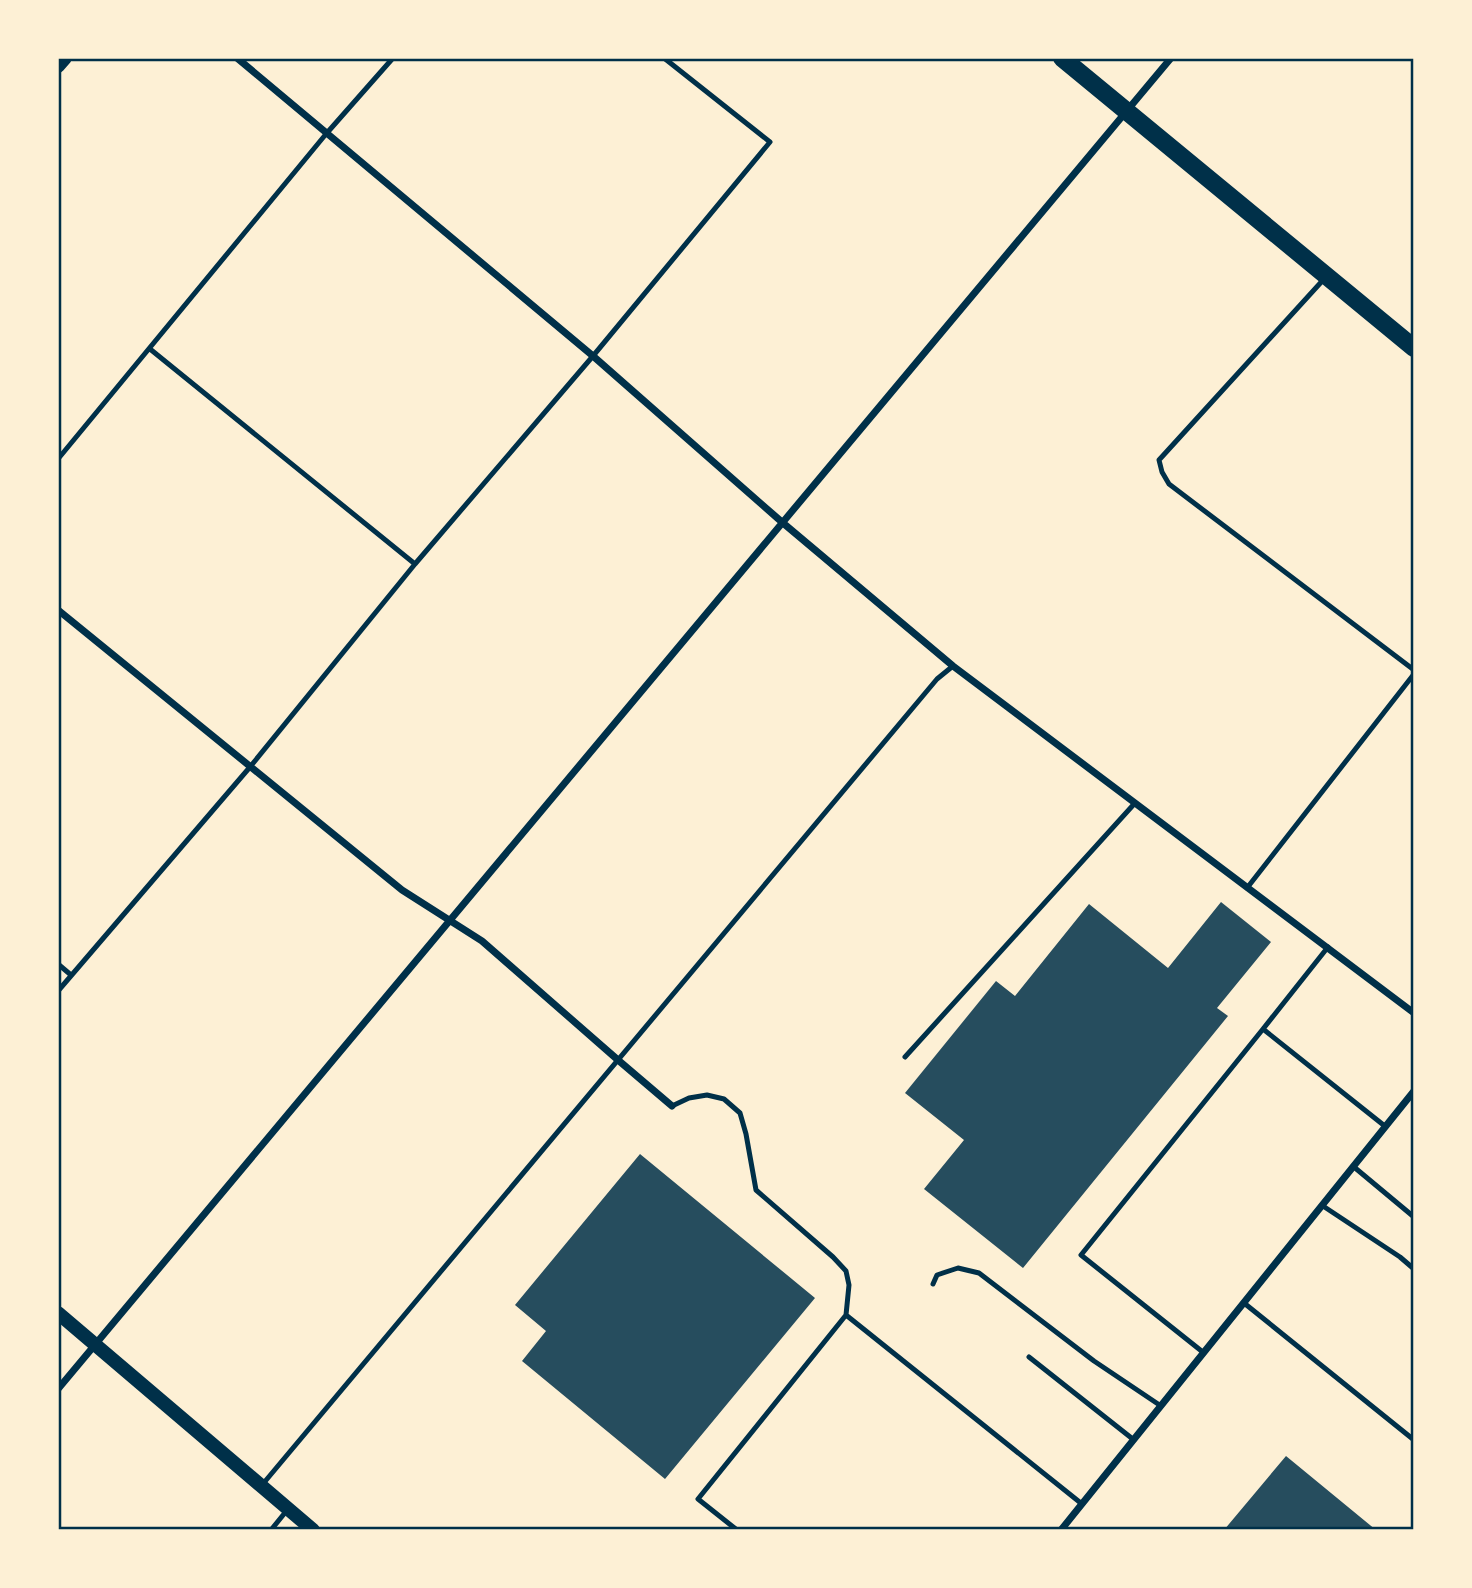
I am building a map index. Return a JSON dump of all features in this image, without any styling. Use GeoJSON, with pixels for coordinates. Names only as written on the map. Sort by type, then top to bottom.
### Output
{"type":"FeatureCollection","features":[{"type":"Feature","properties":{"kind":"main road"},"geometry":{"type":"LineString","coordinates":[[58,66],[65,58]]}},
{"type":"Feature","properties":{"kind":"main road"},"geometry":{"type":"LineString","coordinates":[[1062,58],[1414,348]]}},
{"type":"Feature","properties":{"kind":"main road"},"geometry":{"type":"LineString","coordinates":[[58,1313],[313,1530]]}},
{"type":"Feature","properties":{"kind":"street"},"geometry":{"type":"LineString","coordinates":[[237,58],[593,356],[783,523],[953,666],[1414,1013]]}},
{"type":"Feature","properties":{"kind":"street"},"geometry":{"type":"LineString","coordinates":[[58,1389],[1171,58]]}},
{"type":"Feature","properties":{"kind":"street"},"geometry":{"type":"LineString","coordinates":[[58,610],[402,890],[482,941],[672,1105]]}},
{"type":"Feature","properties":{"kind":"street"},"geometry":{"type":"LineString","coordinates":[[1061,1530],[1414,1091]]}},
{"type":"Feature","properties":{"kind":"lane"},"geometry":{"type":"LineString","coordinates":[[58,459],[326,134],[393,58]]}},
{"type":"Feature","properties":{"kind":"lane"},"geometry":{"type":"LineString","coordinates":[[58,991],[250,767],[415,564],[593,356],[770,142],[664,58]]}},
{"type":"Feature","properties":{"kind":"lane"},"geometry":{"type":"LineString","coordinates":[[1247,888],[1414,672],[1170,484],[1162,472],[1160,460],[1326,276]]}},
{"type":"Feature","properties":{"kind":"lane"},"geometry":{"type":"LineString","coordinates":[[150,349],[415,564]]}},
{"type":"Feature","properties":{"kind":"lane"},"geometry":{"type":"LineString","coordinates":[[260,1486],[937,678],[953,666]]}},
{"type":"Feature","properties":{"kind":"lane"},"geometry":{"type":"LineString","coordinates":[[905,1057],[1135,803]]}},
{"type":"Feature","properties":{"kind":"lane"},"geometry":{"type":"LineString","coordinates":[[1204,1353],[1081,1255],[1328,947]]}},
{"type":"Feature","properties":{"kind":"lane"},"geometry":{"type":"LineString","coordinates":[[58,964],[71,975]]}},
{"type":"Feature","properties":{"kind":"lane"},"geometry":{"type":"LineString","coordinates":[[1263,1029],[1386,1127]]}},
{"type":"Feature","properties":{"kind":"lane"},"geometry":{"type":"LineString","coordinates":[[672,1105],[689,1098],[708,1095],[724,1099],[740,1113],[756,1190],[833,1257],[846,1271],[849,1285],[846,1315],[698,1499],[737,1530]]}},
{"type":"Feature","properties":{"kind":"lane"},"geometry":{"type":"LineString","coordinates":[[1354,1167],[1414,1217]]}},
{"type":"Feature","properties":{"kind":"lane"},"geometry":{"type":"LineString","coordinates":[[1323,1206],[1414,1269]]}},
{"type":"Feature","properties":{"kind":"lane"},"geometry":{"type":"LineString","coordinates":[[933,1284],[937,1275],[958,1268],[979,1273],[1094,1361],[1161,1406]]}},
{"type":"Feature","properties":{"kind":"lane"},"geometry":{"type":"LineString","coordinates":[[1244,1303],[1414,1440]]}},
{"type":"Feature","properties":{"kind":"lane"},"geometry":{"type":"LineString","coordinates":[[846,1315],[1082,1504]]}},
{"type":"Feature","properties":{"kind":"lane"},"geometry":{"type":"LineString","coordinates":[[1029,1357],[1134,1440]]}},
{"type":"Feature","properties":{"kind":"lane"},"geometry":{"type":"LineString","coordinates":[[271,1530],[288,1509]]}},
{"type":"Feature","properties":{"kind":"building"},"geometry":{"type":"Polygon","coordinates":[[[1221,902],[1271,942],[1217,1008],[1228,1016],[1023,1268],[924,1189],[964,1140],[905,1093],[996,981],[1015,996],[1089,904],[1168,968],[1221,902]]]}},
{"type":"Feature","properties":{"kind":"building"},"geometry":{"type":"Polygon","coordinates":[[[640,1154],[815,1298],[665,1479],[522,1361],[546,1331],[515,1305],[640,1154]]]}},
{"type":"Feature","properties":{"kind":"building"},"geometry":{"type":"Polygon","coordinates":[[[1286,1456],[1376,1530],[1224,1530],[1286,1456]]]}}]}
